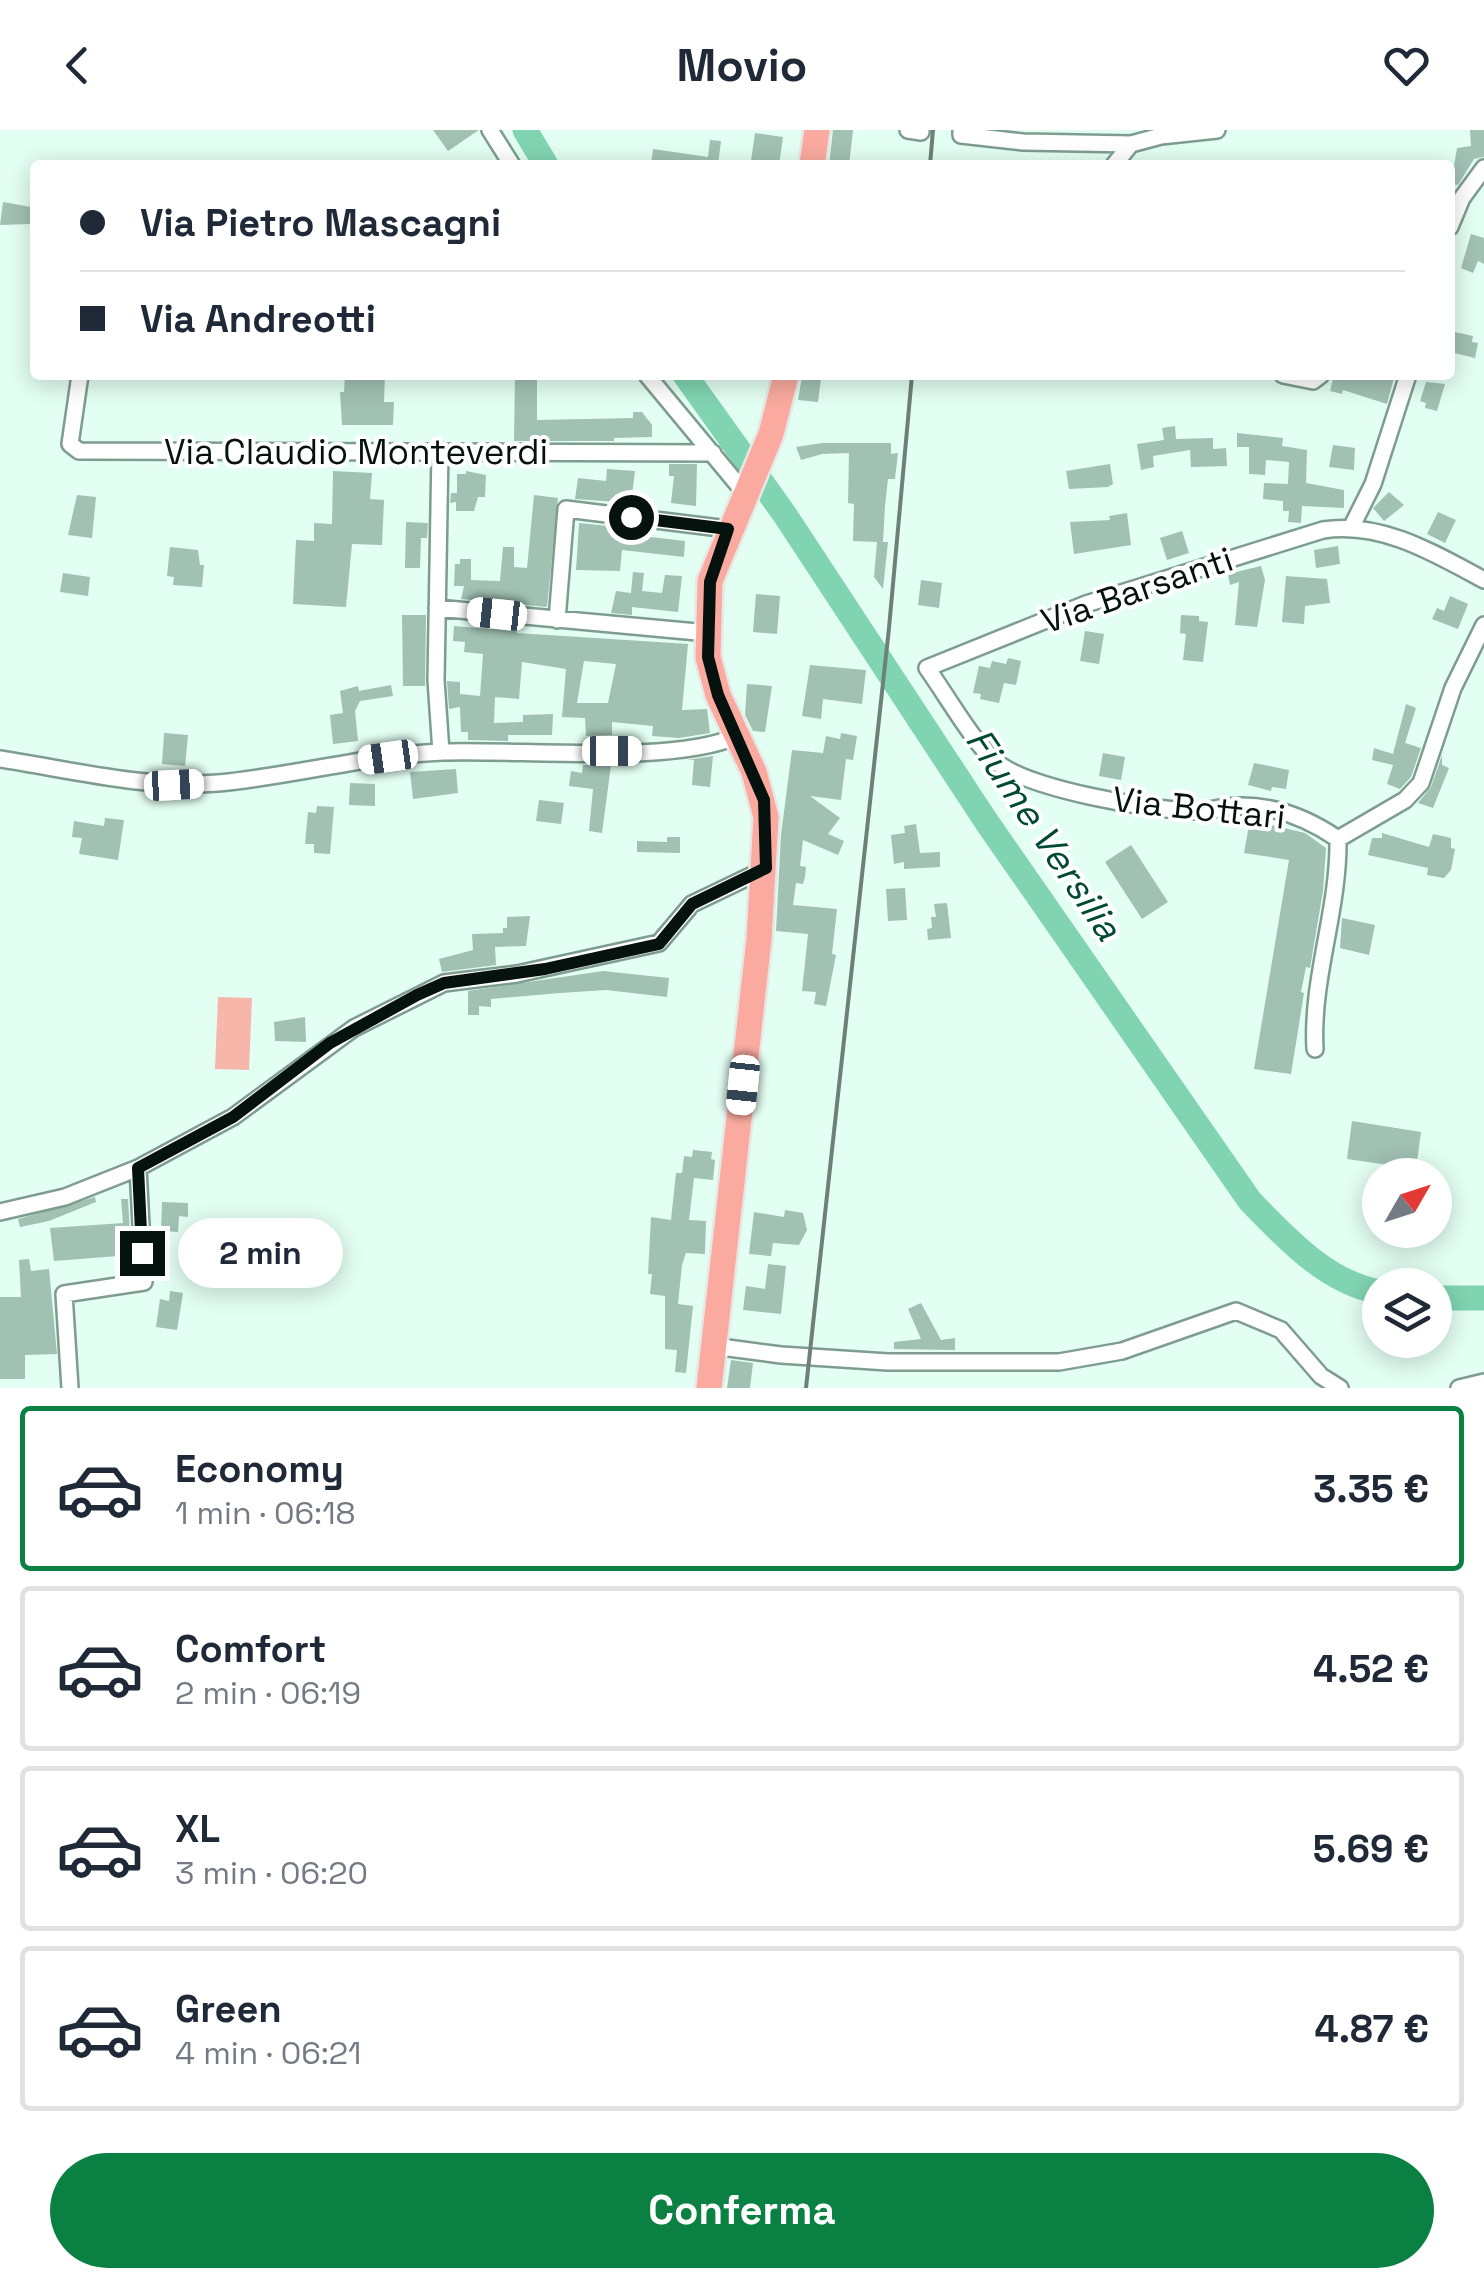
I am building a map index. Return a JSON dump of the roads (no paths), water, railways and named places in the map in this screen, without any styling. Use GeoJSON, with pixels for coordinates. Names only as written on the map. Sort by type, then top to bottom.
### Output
{"type":"FeatureCollection","features":[{"type":"Feature","properties":{"kind":"main road"},"geometry":{"type":"LineString","coordinates":[[813,160],[816,130]]}},
{"type":"Feature","properties":{"kind":"main road"},"geometry":{"type":"LineString","coordinates":[[709,1388],[766,868],[764,800],[718,695],[708,657],[710,582],[728,529],[771,434],[785,380]]}},
{"type":"Feature","properties":{"kind":"street"},"geometry":{"type":"LineString","coordinates":[[490,130],[509,160]]}},
{"type":"Feature","properties":{"kind":"street"},"geometry":{"type":"LineString","coordinates":[[961,133],[1024,142],[1138,138],[1217,130]]}},
{"type":"Feature","properties":{"kind":"street"},"geometry":{"type":"LineString","coordinates":[[1118,160],[1138,138]]}},
{"type":"Feature","properties":{"kind":"street"},"geometry":{"type":"LineString","coordinates":[[1455,215],[1484,168]]}},
{"type":"Feature","properties":{"kind":"street","name":"Via Claudio Monteverdi"},"geometry":{"type":"LineString","coordinates":[[79,380],[70,444],[79,451],[713,453]]}},
{"type":"Feature","properties":{"kind":"street"},"geometry":{"type":"LineString","coordinates":[[651,380],[746,489]]}},
{"type":"Feature","properties":{"kind":"street"},"geometry":{"type":"LineString","coordinates":[[1406,380],[1372,484],[1352,526],[1412,544],[1484,580]]}},
{"type":"Feature","properties":{"kind":"street"},"geometry":{"type":"LineString","coordinates":[[440,451],[436,680],[441,752]]}},
{"type":"Feature","properties":{"kind":"street"},"geometry":{"type":"LineString","coordinates":[[557,620],[566,508],[728,529]]}},
{"type":"Feature","properties":{"kind":"street","name":"Via Barsanti"},"geometry":{"type":"LineString","coordinates":[[927,668],[1086,604],[1270,545],[1352,526]]}},
{"type":"Feature","properties":{"kind":"street"},"geometry":{"type":"LineString","coordinates":[[437,608],[708,633]]}},
{"type":"Feature","properties":{"kind":"street"},"geometry":{"type":"LineString","coordinates":[[1315,1049],[1313,1017],[1339,880],[1338,839],[1405,800],[1420,783],[1453,688],[1484,624]]}},
{"type":"Feature","properties":{"kind":"street","name":"Via Bottari"},"geometry":{"type":"LineString","coordinates":[[927,668],[996,762],[1050,786],[1117,802],[1192,812],[1241,806],[1280,812],[1308,819],[1338,839]]}},
{"type":"Feature","properties":{"kind":"street"},"geometry":{"type":"LineString","coordinates":[[0,759],[174,785],[218,783],[441,752],[646,751],[717,745],[737,736]]}},
{"type":"Feature","properties":{"kind":"street"},"geometry":{"type":"LineString","coordinates":[[0,1212],[65,1198],[138,1168],[233,1117],[330,1043],[417,995],[444,983],[550,968],[659,944],[692,904],[766,868]]}},
{"type":"Feature","properties":{"kind":"street"},"geometry":{"type":"LineString","coordinates":[[70,1388],[64,1294],[144,1282],[138,1168]]}},
{"type":"Feature","properties":{"kind":"street"},"geometry":{"type":"LineString","coordinates":[[714,1346],[888,1362],[1059,1362],[1122,1351],[1236,1311],[1281,1330],[1321,1376],[1340,1388]]}},
{"type":"Feature","properties":{"kind":"street"},"geometry":{"type":"LineString","coordinates":[[1459,1388],[1484,1382]]}},
{"type":"Feature","properties":{"kind":"waterway","name":"Fiume Versilia"},"geometry":{"type":"LineString","coordinates":[[525,130],[543,160]]}},
{"type":"Feature","properties":{"kind":"waterway","name":"Fiume Versilia"},"geometry":{"type":"LineString","coordinates":[[689,380],[785,515],[986,821],[1250,1201],[1309,1257],[1362,1287]]}},
{"type":"Feature","properties":{"kind":"waterway","name":"Fiume Versilia"},"geometry":{"type":"LineString","coordinates":[[1452,1298],[1484,1298]]}},
{"type":"Feature","properties":{"kind":"railway"},"geometry":{"type":"LineString","coordinates":[[930,160],[933,130]]}},
{"type":"Feature","properties":{"kind":"railway"},"geometry":{"type":"LineString","coordinates":[[806,1388],[889,628],[912,380]]}}]}
